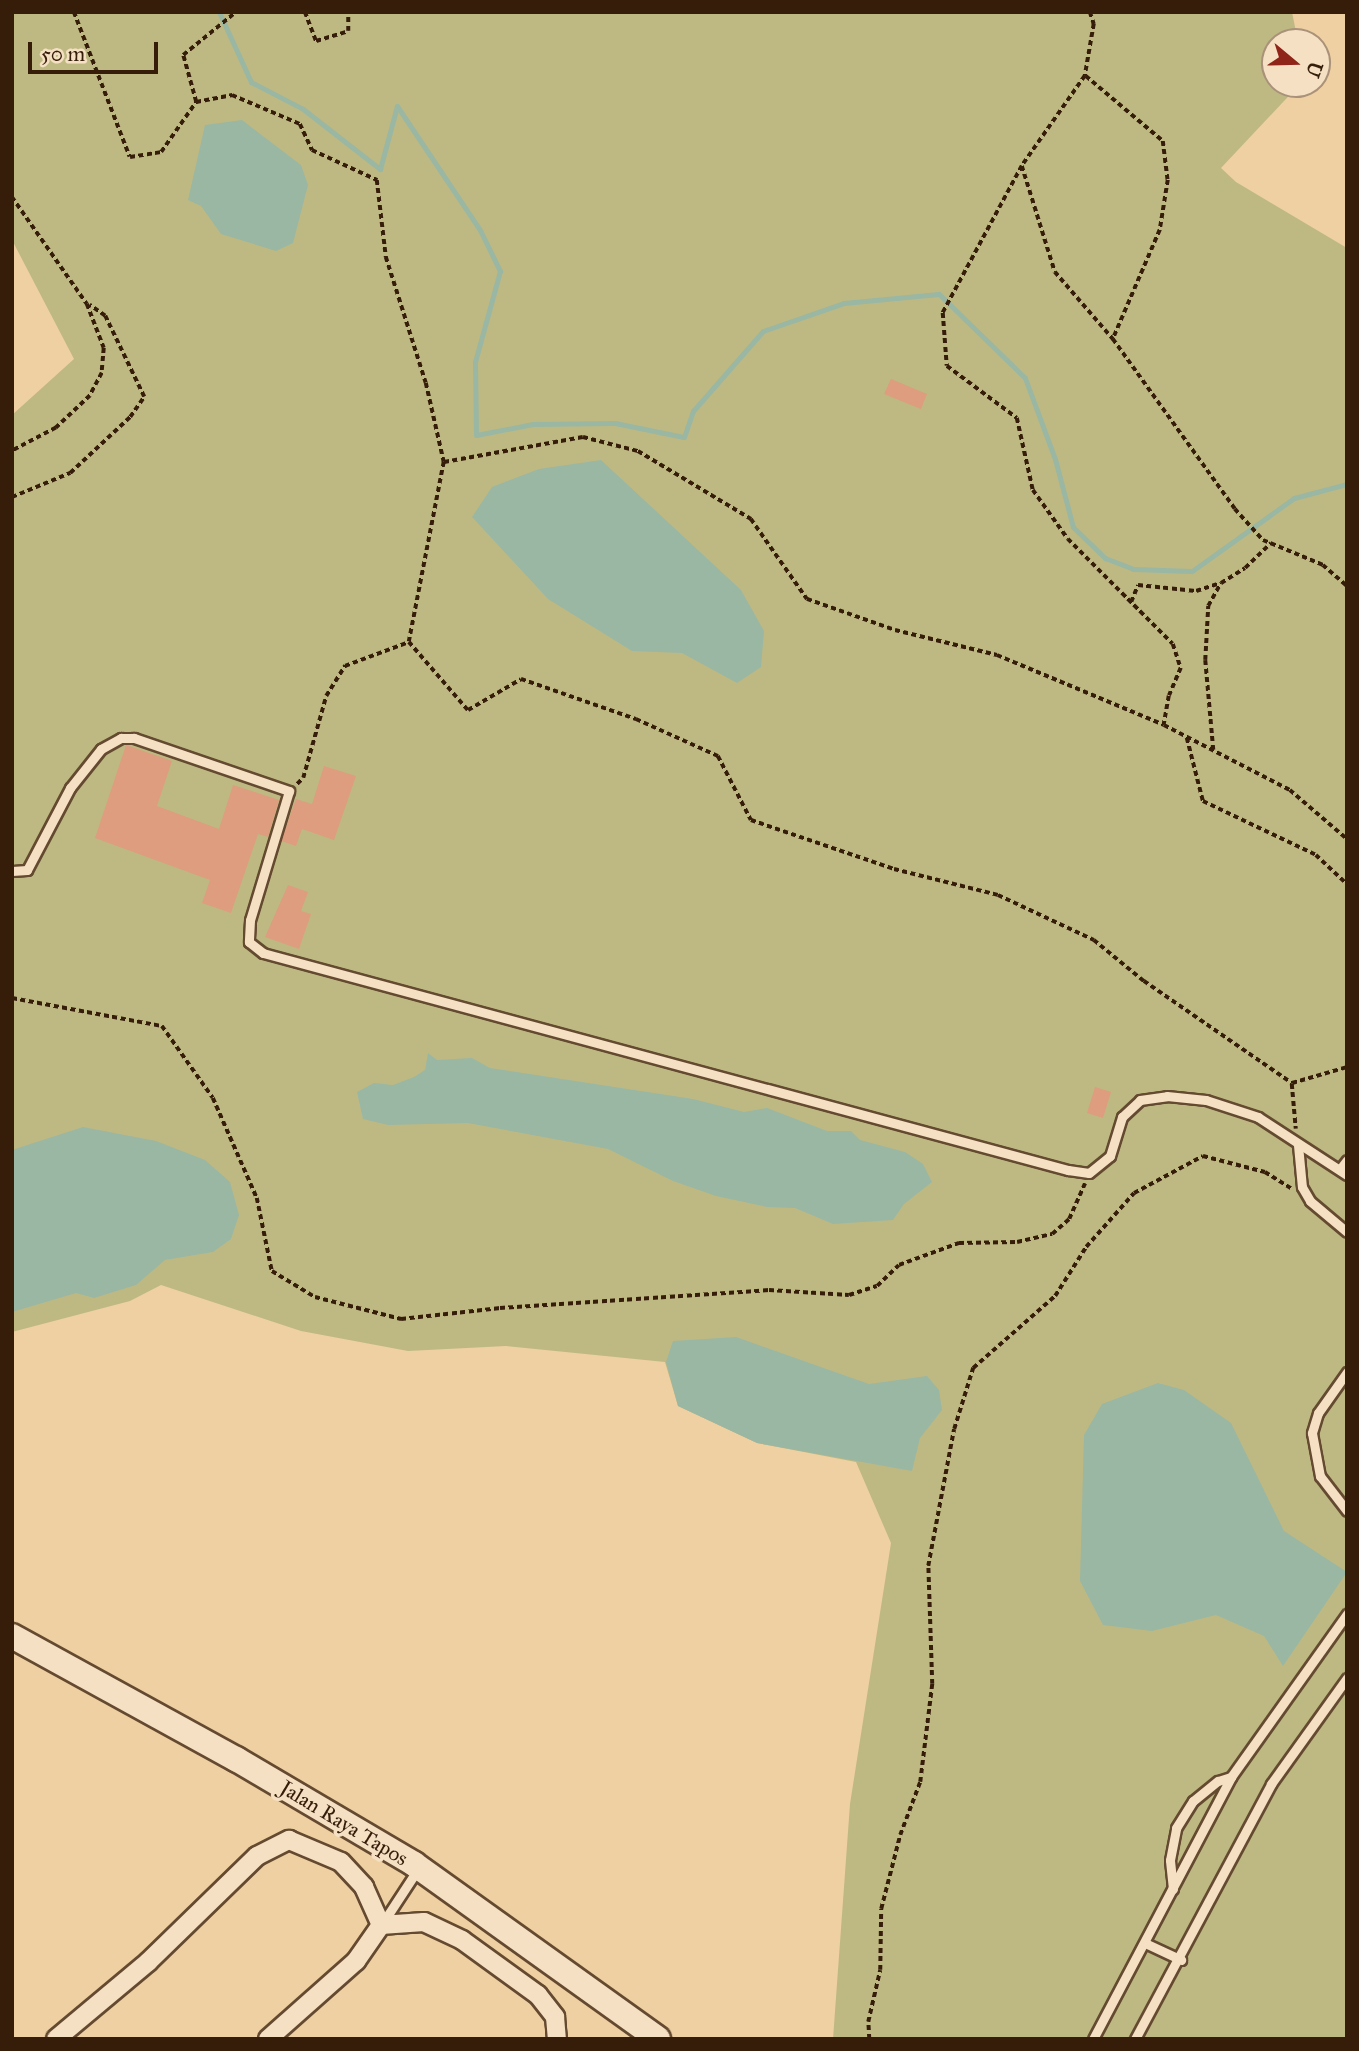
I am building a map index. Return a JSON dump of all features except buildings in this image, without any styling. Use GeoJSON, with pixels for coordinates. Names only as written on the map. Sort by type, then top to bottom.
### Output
{"type":"FeatureCollection","features":[{"type":"Feature","properties":{"kind":"main road","name":"Jalan Raya Tapos"},"geometry":{"type":"LineString","coordinates":[[12,1636],[236,1759],[419,1867],[658,2039]]}},
{"type":"Feature","properties":{"kind":"street"},"geometry":{"type":"LineString","coordinates":[[56,2039],[148,1962],[257,1856],[289,1840],[341,1862],[364,1887],[381,1925]]}},
{"type":"Feature","properties":{"kind":"street"},"geometry":{"type":"LineString","coordinates":[[381,1925],[424,1922],[462,1940],[538,1995],[555,2017],[557,2039]]}},
{"type":"Feature","properties":{"kind":"street"},"geometry":{"type":"LineString","coordinates":[[268,2039],[356,1961],[381,1925]]}},
{"type":"Feature","properties":{"kind":"lane"},"geometry":{"type":"LineString","coordinates":[[12,871],[27,870],[70,788],[101,749],[121,738],[156,743],[289,791],[250,920],[249,942],[263,953],[338,970],[857,1116],[1089,1173],[1110,1156],[1122,1118],[1140,1100],[1167,1096],[1206,1100],[1258,1116],[1298,1145],[1344,1172],[1347,1160]]}},
{"type":"Feature","properties":{"kind":"lane"},"geometry":{"type":"LineString","coordinates":[[1298,1145],[1302,1187],[1310,1201],[1347,1232]]}},
{"type":"Feature","properties":{"kind":"lane"},"geometry":{"type":"LineString","coordinates":[[1347,1372],[1318,1413],[1312,1433],[1320,1476],[1347,1511]]}},
{"type":"Feature","properties":{"kind":"lane"},"geometry":{"type":"LineString","coordinates":[[1093,2039],[1231,1777],[1347,1614]]}},
{"type":"Feature","properties":{"kind":"lane"},"geometry":{"type":"LineString","coordinates":[[1135,2039],[1181,1960],[1229,1858],[1271,1784],[1347,1678]]}},
{"type":"Feature","properties":{"kind":"lane"},"geometry":{"type":"LineString","coordinates":[[1173,1891],[1170,1860],[1176,1828],[1193,1801],[1219,1781],[1231,1777]]}},
{"type":"Feature","properties":{"kind":"lane"},"geometry":{"type":"LineString","coordinates":[[381,1925],[419,1867]]}},
{"type":"Feature","properties":{"kind":"lane"},"geometry":{"type":"LineString","coordinates":[[1144,1943],[1181,1960]]}},
{"type":"Feature","properties":{"kind":"path"},"geometry":{"type":"LineString","coordinates":[[74,12],[130,157],[161,152],[196,102],[232,95],[300,124],[312,150],[377,180],[386,257],[426,383],[444,462],[409,642]]}},
{"type":"Feature","properties":{"kind":"path"},"geometry":{"type":"LineString","coordinates":[[305,12],[316,41],[348,31],[348,12]]}},
{"type":"Feature","properties":{"kind":"path"},"geometry":{"type":"LineString","coordinates":[[1090,12],[1094,24],[1085,76],[1022,166],[943,313],[947,366],[1017,418],[1033,490],[1068,539],[1173,644],[1181,668],[1169,696],[1164,724]]}},
{"type":"Feature","properties":{"kind":"path"},"geometry":{"type":"LineString","coordinates":[[196,102],[183,55],[211,29],[234,14]]}},
{"type":"Feature","properties":{"kind":"path"},"geometry":{"type":"LineString","coordinates":[[1085,76],[1163,141],[1168,180],[1160,230],[1113,339]]}},
{"type":"Feature","properties":{"kind":"path"},"geometry":{"type":"LineString","coordinates":[[1022,166],[1055,272],[1113,339],[1235,509],[1263,540],[1323,565],[1347,586]]}},
{"type":"Feature","properties":{"kind":"path"},"geometry":{"type":"LineString","coordinates":[[12,197],[87,304],[104,348],[102,373],[90,396],[56,428],[12,451]]}},
{"type":"Feature","properties":{"kind":"path"},"geometry":{"type":"LineString","coordinates":[[12,497],[70,473],[130,417],[144,397],[105,316],[87,304]]}},
{"type":"Feature","properties":{"kind":"path"},"geometry":{"type":"LineString","coordinates":[[444,462],[583,437],[638,451],[751,519],[807,599],[895,630],[997,655],[1164,724],[1290,790],[1347,839]]}},
{"type":"Feature","properties":{"kind":"path"},"geometry":{"type":"LineString","coordinates":[[1132,604],[1138,585],[1196,592],[1221,583],[1245,568],[1271,543]]}},
{"type":"Feature","properties":{"kind":"path"},"geometry":{"type":"LineString","coordinates":[[1213,750],[1206,630],[1208,606],[1221,583]]}},
{"type":"Feature","properties":{"kind":"path"},"geometry":{"type":"LineString","coordinates":[[289,791],[303,778],[327,696],[345,666],[409,642]]}},
{"type":"Feature","properties":{"kind":"path"},"geometry":{"type":"LineString","coordinates":[[409,642],[468,710],[522,678],[636,719],[718,756],[751,820],[894,869],[999,895],[1094,940],[1144,981],[1292,1083],[1298,1145]]}},
{"type":"Feature","properties":{"kind":"path"},"geometry":{"type":"LineString","coordinates":[[1187,738],[1203,801],[1316,855],[1347,884]]}},
{"type":"Feature","properties":{"kind":"path"},"geometry":{"type":"LineString","coordinates":[[12,998],[162,1026],[213,1098],[257,1198],[272,1271],[315,1297],[401,1319],[500,1308],[769,1290],[849,1295],[877,1286],[898,1265],[959,1243],[1017,1242],[1052,1234],[1069,1219],[1089,1173]]}},
{"type":"Feature","properties":{"kind":"path"},"geometry":{"type":"LineString","coordinates":[[1292,1083],[1347,1067]]}},
{"type":"Feature","properties":{"kind":"path"},"geometry":{"type":"LineString","coordinates":[[869,2039],[868,2022],[880,1970],[881,1909],[922,1770],[932,1684],[928,1566],[954,1429],[973,1368],[1055,1296],[1086,1247],[1134,1193],[1203,1156],[1265,1172],[1310,1201]]}},
{"type":"Feature","properties":{"kind":"shaded area"},"geometry":{"type":"Polygon","coordinates":[[[12,12],[1292,12],[1295,28],[1261,28],[1261,98],[1287,98],[1221,168],[1236,182],[1347,248],[1347,2039],[833,2039],[850,1804],[891,1543],[856,1462],[757,1443],[678,1406],[665,1362],[506,1346],[408,1351],[301,1331],[161,1285],[130,1301],[12,1332],[12,415],[74,359],[12,240],[12,12]]]}},
{"type":"Feature","properties":{"kind":"shaded area"},"geometry":{"type":"Polygon","coordinates":[[[242,120],[301,165],[308,185],[293,243],[276,251],[221,234],[201,206],[188,200],[205,125],[242,120]]]}},
{"type":"Feature","properties":{"kind":"shaded area"},"geometry":{"type":"Polygon","coordinates":[[[601,460],[741,590],[764,631],[761,667],[737,683],[682,653],[632,651],[548,599],[472,517],[492,487],[539,469],[601,460]]]}},
{"type":"Feature","properties":{"kind":"shaded area"},"geometry":{"type":"Polygon","coordinates":[[[428,1053],[437,1060],[472,1058],[490,1068],[693,1099],[744,1112],[767,1108],[827,1131],[851,1131],[860,1140],[905,1152],[923,1164],[932,1182],[904,1204],[893,1220],[833,1224],[795,1208],[767,1207],[716,1196],[673,1181],[608,1149],[468,1123],[388,1125],[363,1119],[357,1092],[374,1083],[393,1085],[414,1077],[425,1070],[428,1053]]]}},
{"type":"Feature","properties":{"kind":"shaded area"},"geometry":{"type":"Polygon","coordinates":[[[83,1127],[156,1141],[205,1160],[230,1182],[239,1215],[231,1239],[213,1252],[165,1260],[136,1285],[94,1298],[76,1293],[12,1312],[12,1150],[83,1127]]]}},
{"type":"Feature","properties":{"kind":"shaded area"},"geometry":{"type":"Polygon","coordinates":[[[736,1337],[869,1384],[927,1376],[939,1390],[942,1410],[920,1438],[912,1471],[757,1443],[678,1406],[666,1362],[673,1341],[736,1337]]]}},
{"type":"Feature","properties":{"kind":"shaded area"},"geometry":{"type":"Polygon","coordinates":[[[1158,1383],[1184,1390],[1231,1423],[1284,1531],[1347,1572],[1283,1666],[1264,1636],[1216,1615],[1152,1631],[1103,1625],[1080,1581],[1084,1435],[1102,1404],[1158,1383]]]}},
{"type":"Feature","properties":{"kind":"waterway"},"geometry":{"type":"LineString","coordinates":[[219,12],[251,82],[303,109],[380,169],[397,106],[480,230],[500,271],[475,362],[476,435],[533,424],[615,423],[684,437],[693,411],[763,331],[844,303],[939,294],[1025,378],[1055,459],[1073,527],[1105,558],[1133,569],[1192,571],[1294,498],[1347,484]]}}]}
